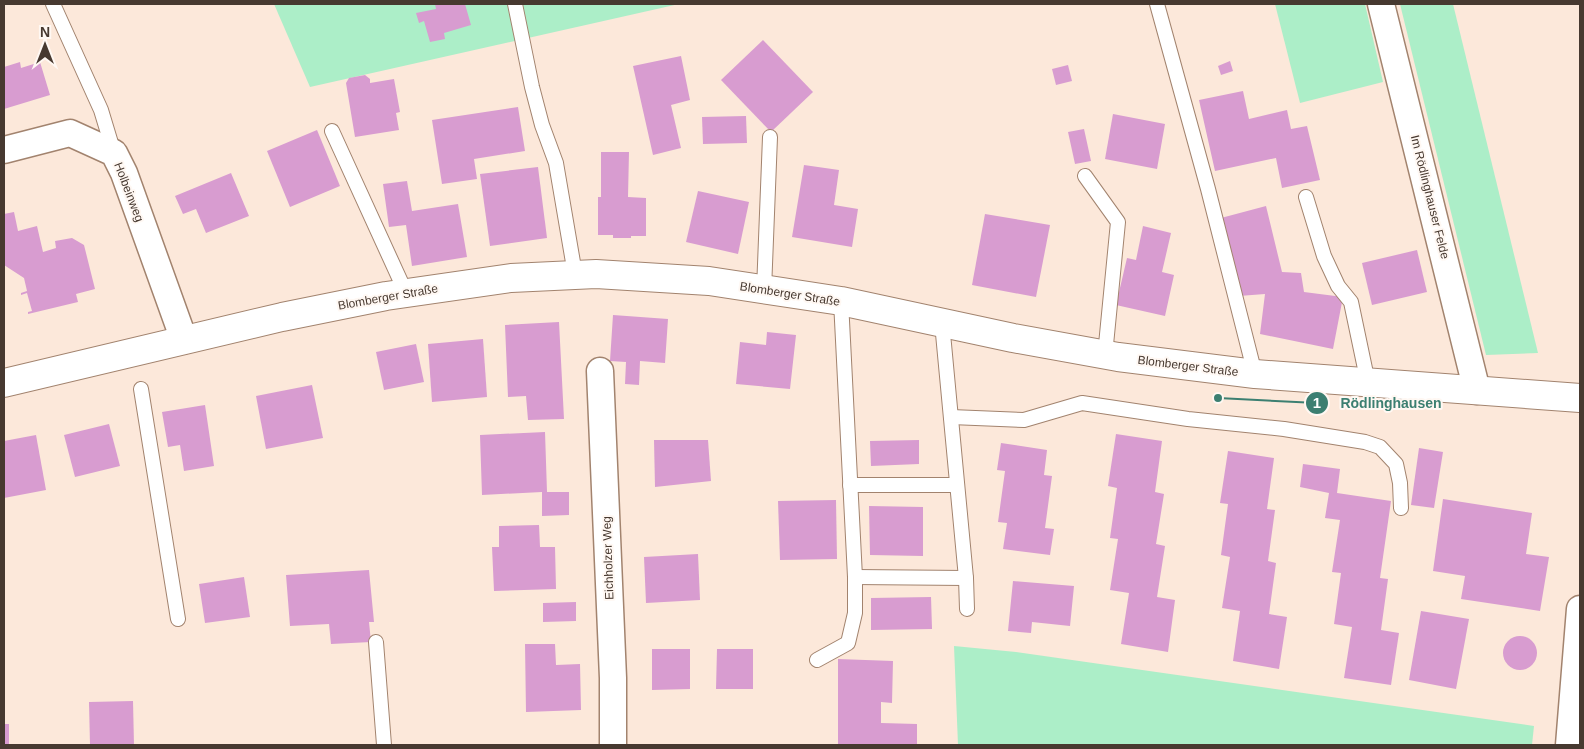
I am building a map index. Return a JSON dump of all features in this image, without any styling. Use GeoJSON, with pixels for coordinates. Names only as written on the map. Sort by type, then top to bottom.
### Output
{"type":"FeatureCollection","features":[{"type":"Feature","properties":{"kind":"street","name":"Im Rödlinghauser Felde"},"geometry":{"type":"LineString","coordinates":[[1381,4],[1478,391]]}},
{"type":"Feature","properties":{"kind":"street","name":"Holbeinweg"},"geometry":{"type":"LineString","coordinates":[[4,150],[70,133],[114,153],[124,173],[184,340]]}},
{"type":"Feature","properties":{"kind":"street","name":"Blomberger Straße"},"geometry":{"type":"LineString","coordinates":[[4,383],[292,315],[406,294],[510,278],[596,274],[709,281],[841,301],[1001,336],[1105,355],[1255,374],[1580,398]]}},
{"type":"Feature","properties":{"kind":"street","name":"Eichholzer Weg"},"geometry":{"type":"LineString","coordinates":[[600,371],[613,745]]}},
{"type":"Feature","properties":{"kind":"street"},"geometry":{"type":"LineString","coordinates":[[1569,745],[1580,609]]}},
{"type":"Feature","properties":{"kind":"lane"},"geometry":{"type":"LineString","coordinates":[[54,4],[101,110],[114,153]]}},
{"type":"Feature","properties":{"kind":"lane"},"geometry":{"type":"LineString","coordinates":[[515,4],[532,87],[542,125],[556,163],[575,274]]}},
{"type":"Feature","properties":{"kind":"lane"},"geometry":{"type":"LineString","coordinates":[[1157,4],[1208,189],[1255,374]]}},
{"type":"Feature","properties":{"kind":"lane"},"geometry":{"type":"LineString","coordinates":[[332,131],[406,294]]}},
{"type":"Feature","properties":{"kind":"lane"},"geometry":{"type":"LineString","coordinates":[[764,290],[770,137]]}},
{"type":"Feature","properties":{"kind":"lane"},"geometry":{"type":"LineString","coordinates":[[1084,176],[1118,222],[1105,355]]}},
{"type":"Feature","properties":{"kind":"lane"},"geometry":{"type":"LineString","coordinates":[[1306,197],[1324,256],[1338,286],[1351,302],[1368,382]]}},
{"type":"Feature","properties":{"kind":"lane"},"geometry":{"type":"LineString","coordinates":[[817,660],[848,643],[855,613],[855,577],[841,301]]}},
{"type":"Feature","properties":{"kind":"lane"},"geometry":{"type":"LineString","coordinates":[[942,323],[966,578],[967,609]]}},
{"type":"Feature","properties":{"kind":"lane"},"geometry":{"type":"LineString","coordinates":[[141,389],[178,619]]}},
{"type":"Feature","properties":{"kind":"lane"},"geometry":{"type":"LineString","coordinates":[[951,417],[1024,420],[1082,403],[1181,418],[1284,429],[1365,442],[1380,447],[1396,464],[1400,483],[1401,508]]}},
{"type":"Feature","properties":{"kind":"lane"},"geometry":{"type":"LineString","coordinates":[[850,485],[957,485]]}},
{"type":"Feature","properties":{"kind":"lane"},"geometry":{"type":"LineString","coordinates":[[855,577],[966,578]]}},
{"type":"Feature","properties":{"kind":"lane"},"geometry":{"type":"LineString","coordinates":[[376,642],[384,745]]}},
{"type":"Feature","properties":{"kind":"green space"},"geometry":{"type":"Polygon","coordinates":[[[274,4],[679,4],[310,87],[274,4]]]}},
{"type":"Feature","properties":{"kind":"green space"},"geometry":{"type":"Polygon","coordinates":[[[1275,4],[1365,4],[1383,82],[1300,103],[1275,4]]]}},
{"type":"Feature","properties":{"kind":"green space"},"geometry":{"type":"Polygon","coordinates":[[[1400,4],[1453,4],[1538,353],[1486,355],[1400,4]]]}},
{"type":"Feature","properties":{"kind":"green space"},"geometry":{"type":"Polygon","coordinates":[[[954,646],[1016,652],[1534,726],[1532,745],[958,745],[954,646]]]}},
{"type":"Feature","properties":{"kind":"building"},"geometry":{"type":"Polygon","coordinates":[[[435,4],[465,4],[471,25],[444,33],[445,39],[430,42],[424,21],[419,23],[416,13],[436,9],[435,4]]]}},
{"type":"Feature","properties":{"kind":"building"},"geometry":{"type":"Polygon","coordinates":[[[763,40],[813,92],[771,132],[721,80],[763,40]]]}},
{"type":"Feature","properties":{"kind":"building"},"geometry":{"type":"Polygon","coordinates":[[[681,56],[690,100],[671,105],[681,148],[653,155],[633,66],[681,56]]]}},
{"type":"Feature","properties":{"kind":"building"},"geometry":{"type":"Polygon","coordinates":[[[1230,61],[1233,71],[1221,75],[1218,66],[1230,61]]]}},
{"type":"Feature","properties":{"kind":"building"},"geometry":{"type":"Polygon","coordinates":[[[20,62],[21,68],[40,62],[50,95],[4,109],[4,67],[20,62]]]}},
{"type":"Feature","properties":{"kind":"building"},"geometry":{"type":"Polygon","coordinates":[[[1068,65],[1072,81],[1056,85],[1052,69],[1068,65]]]}},
{"type":"Feature","properties":{"kind":"building"},"geometry":{"type":"Polygon","coordinates":[[[365,75],[370,79],[370,83],[394,79],[400,112],[396,113],[399,130],[355,137],[346,83],[349,78],[365,75]]]}},
{"type":"Feature","properties":{"kind":"building"},"geometry":{"type":"Polygon","coordinates":[[[1243,91],[1249,119],[1287,110],[1291,129],[1307,126],[1320,180],[1282,188],[1276,158],[1215,171],[1199,100],[1243,91]]]}},
{"type":"Feature","properties":{"kind":"building"},"geometry":{"type":"Polygon","coordinates":[[[518,107],[525,151],[474,159],[477,179],[442,184],[432,120],[518,107]]]}},
{"type":"Feature","properties":{"kind":"building"},"geometry":{"type":"Polygon","coordinates":[[[1113,114],[1165,124],[1157,169],[1105,159],[1113,114]]]}},
{"type":"Feature","properties":{"kind":"building"},"geometry":{"type":"Polygon","coordinates":[[[746,116],[747,143],[703,144],[702,117],[746,116]]]}},
{"type":"Feature","properties":{"kind":"building"},"geometry":{"type":"Polygon","coordinates":[[[1084,129],[1091,161],[1075,164],[1068,132],[1084,129]]]}},
{"type":"Feature","properties":{"kind":"building"},"geometry":{"type":"Polygon","coordinates":[[[317,130],[340,186],[290,207],[267,151],[317,130]]]}},
{"type":"Feature","properties":{"kind":"building"},"geometry":{"type":"Polygon","coordinates":[[[601,152],[629,152],[628,197],[646,198],[646,236],[613,238],[613,235],[598,235],[598,197],[601,197],[601,152]]]}},
{"type":"Feature","properties":{"kind":"building"},"geometry":{"type":"Polygon","coordinates":[[[804,165],[839,170],[834,205],[858,209],[852,247],[792,237],[804,165]]]}},
{"type":"Feature","properties":{"kind":"building"},"geometry":{"type":"Polygon","coordinates":[[[538,167],[547,238],[490,246],[480,174],[538,167]]]}},
{"type":"Feature","properties":{"kind":"building"},"geometry":{"type":"Polygon","coordinates":[[[231,173],[249,216],[206,233],[196,209],[183,214],[175,196],[231,173]]]}},
{"type":"Feature","properties":{"kind":"building"},"geometry":{"type":"Polygon","coordinates":[[[407,181],[412,211],[458,204],[467,257],[412,266],[406,225],[389,227],[383,184],[407,181]]]}},
{"type":"Feature","properties":{"kind":"building"},"geometry":{"type":"Polygon","coordinates":[[[698,191],[749,202],[738,254],[686,242],[698,191]]]}},
{"type":"Feature","properties":{"kind":"building"},"geometry":{"type":"Polygon","coordinates":[[[1266,206],[1282,272],[1301,273],[1304,292],[1343,297],[1333,349],[1260,334],[1265,294],[1239,296],[1221,218],[1266,206]]]}},
{"type":"Feature","properties":{"kind":"building"},"geometry":{"type":"Polygon","coordinates":[[[14,212],[18,231],[37,226],[43,252],[56,248],[55,241],[72,238],[84,245],[95,289],[76,294],[78,302],[28,314],[28,312],[32,311],[27,293],[21,295],[21,293],[27,291],[24,278],[4,265],[4,214],[14,212]]]}},
{"type":"Feature","properties":{"kind":"building"},"geometry":{"type":"Polygon","coordinates":[[[985,214],[1050,225],[1036,297],[972,285],[985,214]]]}},
{"type":"Feature","properties":{"kind":"building"},"geometry":{"type":"Polygon","coordinates":[[[1143,226],[1171,233],[1162,272],[1174,275],[1165,316],[1116,305],[1127,258],[1136,260],[1143,226]]]}},
{"type":"Feature","properties":{"kind":"building"},"geometry":{"type":"Polygon","coordinates":[[[1417,250],[1427,292],[1372,305],[1362,263],[1417,250]]]}},
{"type":"Feature","properties":{"kind":"building"},"geometry":{"type":"Polygon","coordinates":[[[613,315],[668,319],[665,363],[640,361],[639,385],[625,384],[626,362],[610,361],[613,315]]]}},
{"type":"Feature","properties":{"kind":"building"},"geometry":{"type":"Polygon","coordinates":[[[559,322],[564,419],[528,420],[526,396],[508,397],[505,325],[559,322]]]}},
{"type":"Feature","properties":{"kind":"building"},"geometry":{"type":"Polygon","coordinates":[[[767,332],[796,335],[790,389],[736,384],[740,342],[766,345],[767,332]]]}},
{"type":"Feature","properties":{"kind":"building"},"geometry":{"type":"Polygon","coordinates":[[[483,339],[487,397],[432,402],[428,344],[483,339]]]}},
{"type":"Feature","properties":{"kind":"building"},"geometry":{"type":"Polygon","coordinates":[[[416,344],[424,382],[384,390],[376,352],[416,344]]]}},
{"type":"Feature","properties":{"kind":"building"},"geometry":{"type":"Polygon","coordinates":[[[312,385],[323,438],[266,449],[256,396],[312,385]]]}},
{"type":"Feature","properties":{"kind":"building"},"geometry":{"type":"Polygon","coordinates":[[[205,405],[214,466],[184,471],[180,445],[168,447],[162,412],[205,405]]]}},
{"type":"Feature","properties":{"kind":"building"},"geometry":{"type":"Polygon","coordinates":[[[109,424],[120,466],[75,477],[64,435],[109,424]]]}},
{"type":"Feature","properties":{"kind":"building"},"geometry":{"type":"Polygon","coordinates":[[[545,432],[547,492],[569,492],[569,515],[542,516],[542,492],[482,495],[480,435],[545,432]]]}},
{"type":"Feature","properties":{"kind":"building"},"geometry":{"type":"Polygon","coordinates":[[[1116,434],[1162,441],[1155,492],[1164,494],[1156,544],[1165,546],[1157,597],[1175,600],[1168,652],[1121,644],[1129,593],[1110,590],[1118,539],[1110,538],[1117,488],[1108,486],[1116,434]]]}},
{"type":"Feature","properties":{"kind":"building"},"geometry":{"type":"Polygon","coordinates":[[[36,435],[46,490],[4,498],[4,441],[36,435]]]}},
{"type":"Feature","properties":{"kind":"building"},"geometry":{"type":"Polygon","coordinates":[[[654,440],[708,440],[711,481],[655,487],[654,440]]]}},
{"type":"Feature","properties":{"kind":"building"},"geometry":{"type":"Polygon","coordinates":[[[919,440],[919,464],[871,466],[870,441],[919,440]]]}},
{"type":"Feature","properties":{"kind":"building"},"geometry":{"type":"Polygon","coordinates":[[[1001,443],[1047,450],[1044,475],[1052,476],[1045,528],[1054,529],[1050,555],[1003,549],[1007,523],[998,522],[1005,471],[997,470],[1001,443]]]}},
{"type":"Feature","properties":{"kind":"building"},"geometry":{"type":"Polygon","coordinates":[[[1419,448],[1443,452],[1434,508],[1411,505],[1419,448]]]}},
{"type":"Feature","properties":{"kind":"building"},"geometry":{"type":"Polygon","coordinates":[[[1228,451],[1274,458],[1267,509],[1275,510],[1268,561],[1276,563],[1269,614],[1287,617],[1279,669],[1233,661],[1240,611],[1222,608],[1230,557],[1221,555],[1228,504],[1220,503],[1228,451]]]}},
{"type":"Feature","properties":{"kind":"building"},"geometry":{"type":"Polygon","coordinates":[[[1303,464],[1340,469],[1337,493],[1391,501],[1380,578],[1388,579],[1381,630],[1399,633],[1391,685],[1344,678],[1352,627],[1334,624],[1341,573],[1332,572],[1340,520],[1325,518],[1329,493],[1300,487],[1303,464]]]}},
{"type":"Feature","properties":{"kind":"building"},"geometry":{"type":"Polygon","coordinates":[[[1443,499],[1532,513],[1526,554],[1549,557],[1540,611],[1461,599],[1465,576],[1433,571],[1443,499]]]}},
{"type":"Feature","properties":{"kind":"building"},"geometry":{"type":"Polygon","coordinates":[[[836,500],[837,559],[780,560],[778,501],[836,500]]]}},
{"type":"Feature","properties":{"kind":"building"},"geometry":{"type":"Polygon","coordinates":[[[869,506],[923,507],[923,556],[870,555],[869,506]]]}},
{"type":"Feature","properties":{"kind":"building"},"geometry":{"type":"Polygon","coordinates":[[[539,525],[540,547],[555,547],[556,589],[494,591],[492,547],[499,547],[499,526],[539,525]]]}},
{"type":"Feature","properties":{"kind":"building"},"geometry":{"type":"Polygon","coordinates":[[[698,554],[700,600],[646,603],[644,557],[698,554]]]}},
{"type":"Feature","properties":{"kind":"building"},"geometry":{"type":"Polygon","coordinates":[[[369,570],[374,622],[369,622],[371,642],[331,644],[329,624],[290,626],[286,575],[369,570]]]}},
{"type":"Feature","properties":{"kind":"building"},"geometry":{"type":"Polygon","coordinates":[[[244,577],[250,617],[205,623],[199,584],[244,577]]]}},
{"type":"Feature","properties":{"kind":"building"},"geometry":{"type":"Polygon","coordinates":[[[1013,581],[1074,586],[1070,626],[1032,622],[1031,633],[1008,631],[1013,581]]]}},
{"type":"Feature","properties":{"kind":"building"},"geometry":{"type":"Polygon","coordinates":[[[931,597],[932,629],[871,630],[871,598],[931,597]]]}},
{"type":"Feature","properties":{"kind":"building"},"geometry":{"type":"Polygon","coordinates":[[[576,602],[576,621],[543,622],[543,603],[576,602]]]}},
{"type":"Feature","properties":{"kind":"building"},"geometry":{"type":"Polygon","coordinates":[[[1421,611],[1469,619],[1456,689],[1409,680],[1421,611]]]}},
{"type":"Feature","properties":{"kind":"building"},"geometry":{"type":"Polygon","coordinates":[[[1520,636],[1532,641],[1537,653],[1532,665],[1520,670],[1508,665],[1503,653],[1508,641],[1520,636]]]}},
{"type":"Feature","properties":{"kind":"building"},"geometry":{"type":"Polygon","coordinates":[[[525,644],[555,644],[556,665],[580,664],[581,710],[526,712],[525,644]]]}},
{"type":"Feature","properties":{"kind":"building"},"geometry":{"type":"Polygon","coordinates":[[[652,649],[690,649],[690,689],[652,690],[652,649]]]}},
{"type":"Feature","properties":{"kind":"building"},"geometry":{"type":"Polygon","coordinates":[[[717,649],[753,649],[753,689],[716,689],[717,649]]]}},
{"type":"Feature","properties":{"kind":"building"},"geometry":{"type":"Polygon","coordinates":[[[838,659],[893,661],[892,703],[881,702],[881,723],[917,724],[917,745],[838,745],[838,659]]]}},
{"type":"Feature","properties":{"kind":"building"},"geometry":{"type":"Polygon","coordinates":[[[133,701],[134,745],[90,745],[89,702],[133,701]]]}},
{"type":"Feature","properties":{"kind":"building"},"geometry":{"type":"Polygon","coordinates":[[[4,724],[9,724],[9,745],[4,745],[4,724]]]}},
{"type":"Feature","properties":{"kind":"place","name":"Rödlinghausen"},"geometry":{"type":"Point","coordinates":[1218,398]}}]}
